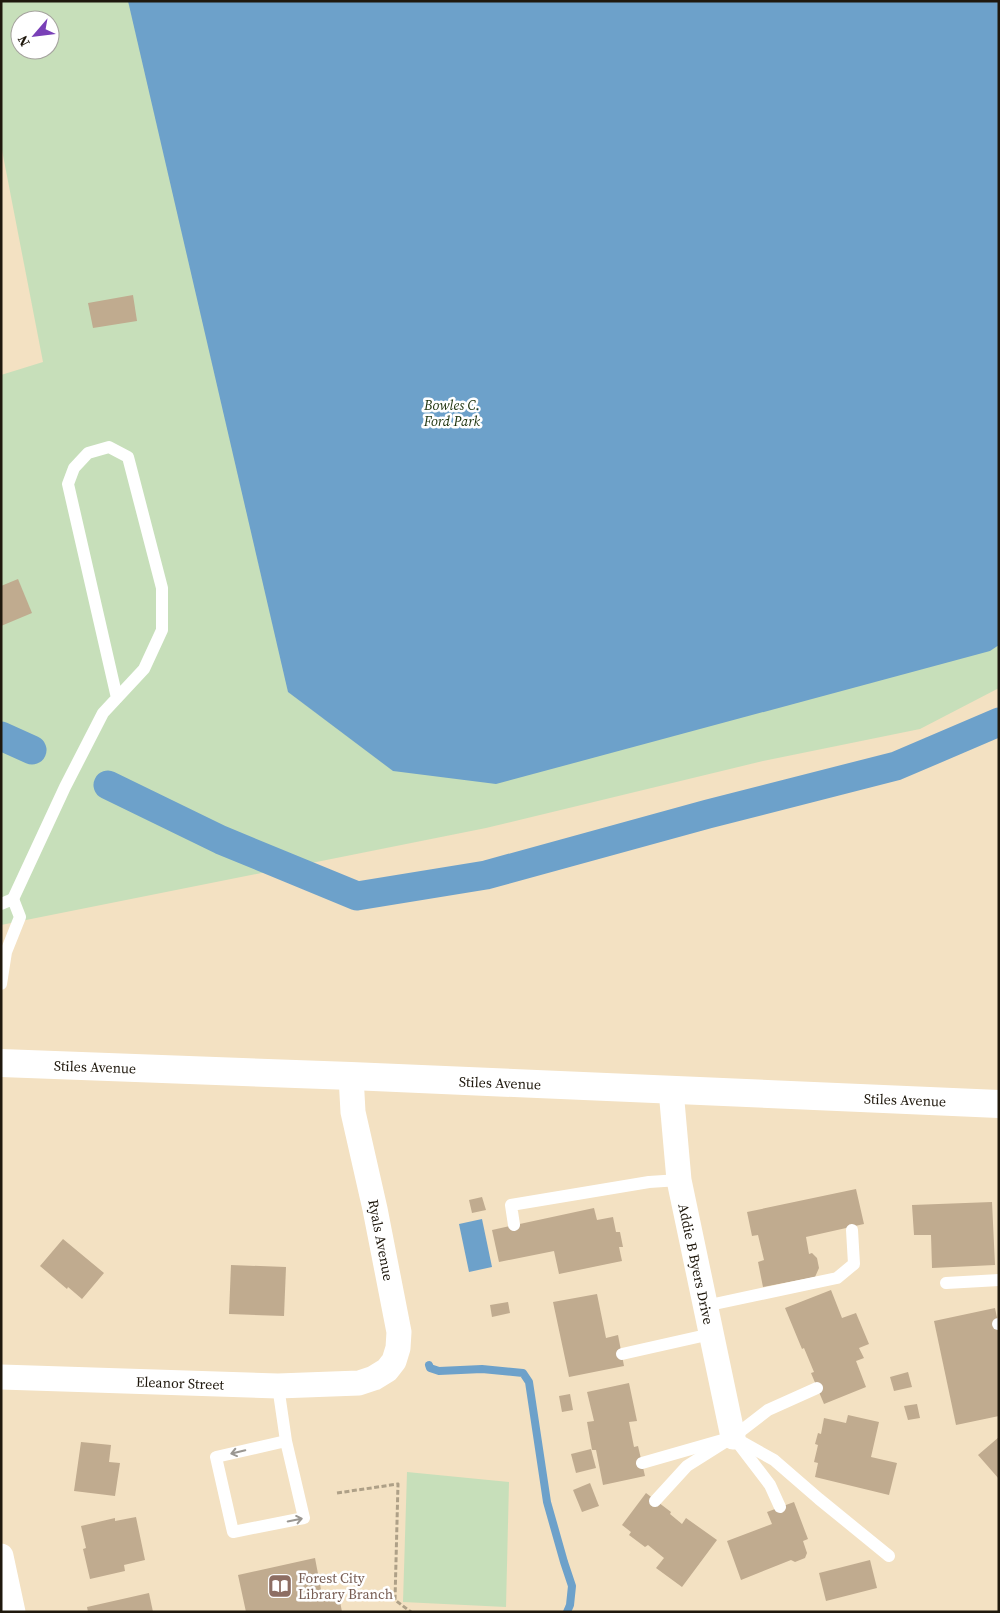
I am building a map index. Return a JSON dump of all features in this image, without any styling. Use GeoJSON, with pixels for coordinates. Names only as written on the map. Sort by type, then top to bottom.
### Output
{"type":"FeatureCollection","features":[{"type":"Feature","properties":{"kind":"street","name":"Stiles Avenue"},"geometry":{"type":"LineString","coordinates":[[1,1063],[999,1104]]}},
{"type":"Feature","properties":{"kind":"street","name":"Ryals Avenue"},"geometry":{"type":"LineString","coordinates":[[351,1076],[353,1112],[375,1209],[399,1332],[398,1348],[394,1361],[387,1370],[374,1378],[358,1383]]}},
{"type":"Feature","properties":{"kind":"street","name":"Addie B Byers Drive"},"geometry":{"type":"LineString","coordinates":[[671,1090],[679,1180],[733,1437]]}},
{"type":"Feature","properties":{"kind":"street","name":"Eleanor Street"},"geometry":{"type":"LineString","coordinates":[[1,1377],[278,1386],[358,1383]]}},
{"type":"Feature","properties":{"kind":"street"},"geometry":{"type":"LineString","coordinates":[[1,1556],[13,1612]]}},
{"type":"Feature","properties":{"kind":"lane"},"geometry":{"type":"LineString","coordinates":[[1,984],[6,952],[20,917],[7,901],[103,713],[118,698],[144,669],[162,630],[162,588],[128,457],[109,447],[88,453],[74,468],[68,484],[118,698]]}},
{"type":"Feature","properties":{"kind":"lane"},"geometry":{"type":"LineString","coordinates":[[514,1225],[511,1205],[649,1182],[679,1180]]}},
{"type":"Feature","properties":{"kind":"lane"},"geometry":{"type":"LineString","coordinates":[[705,1306],[837,1278],[854,1264],[852,1230]]}},
{"type":"Feature","properties":{"kind":"lane"},"geometry":{"type":"LineString","coordinates":[[946,1283],[999,1280]]}},
{"type":"Feature","properties":{"kind":"lane"},"geometry":{"type":"LineString","coordinates":[[622,1354],[711,1334]]}},
{"type":"Feature","properties":{"kind":"lane"},"geometry":{"type":"LineString","coordinates":[[278,1386],[286,1440],[304,1518],[234,1532],[216,1457],[286,1440]]}},
{"type":"Feature","properties":{"kind":"lane"},"geometry":{"type":"LineString","coordinates":[[655,1501],[687,1466],[733,1437],[768,1410],[817,1388]]}},
{"type":"Feature","properties":{"kind":"lane"},"geometry":{"type":"LineString","coordinates":[[733,1437],[770,1485],[780,1507]]}},
{"type":"Feature","properties":{"kind":"lane"},"geometry":{"type":"LineString","coordinates":[[642,1463],[733,1437],[774,1460],[889,1556]]}},
{"type":"Feature","properties":{"kind":"path"},"geometry":{"type":"LineString","coordinates":[[337,1492],[398,1484],[395,1600],[411,1612]]}},
{"type":"Feature","properties":{"kind":"green space","name":"Bowles C. Ford Park"},"geometry":{"type":"Polygon","coordinates":[[[1,1],[999,1],[999,688],[920,729],[763,761],[486,828],[1,925],[1,375],[43,362],[1,145],[1,1]]]}},
{"type":"Feature","properties":{"kind":"green space"},"geometry":{"type":"Polygon","coordinates":[[[407,1472],[509,1482],[506,1607],[403,1602],[407,1472]]]}},
{"type":"Feature","properties":{"kind":"water","name":"Bowles C. Ford Park"},"geometry":{"type":"Polygon","coordinates":[[[128,1],[999,1],[999,645],[990,651],[496,784],[393,771],[288,692],[128,1]]]}},
{"type":"Feature","properties":{"kind":"water"},"geometry":{"type":"Polygon","coordinates":[[[482,1219],[492,1267],[469,1272],[459,1224],[482,1219]]]}},
{"type":"Feature","properties":{"kind":"building"},"geometry":{"type":"Polygon","coordinates":[[[133,295],[137,321],[93,328],[88,303],[133,295]]]}},
{"type":"Feature","properties":{"kind":"building"},"geometry":{"type":"Polygon","coordinates":[[[18,579],[32,613],[1,626],[1,586],[18,579]]]}},
{"type":"Feature","properties":{"kind":"building"},"geometry":{"type":"Polygon","coordinates":[[[856,1189],[864,1224],[806,1237],[809,1254],[812,1253],[817,1258],[819,1268],[815,1277],[763,1287],[758,1262],[764,1260],[758,1235],[752,1236],[747,1212],[856,1189]]]}},
{"type":"Feature","properties":{"kind":"building"},"geometry":{"type":"Polygon","coordinates":[[[482,1197],[486,1210],[472,1213],[469,1200],[482,1197]]]}},
{"type":"Feature","properties":{"kind":"building"},"geometry":{"type":"Polygon","coordinates":[[[992,1202],[995,1265],[932,1268],[931,1235],[914,1235],[912,1205],[992,1202]]]}},
{"type":"Feature","properties":{"kind":"building"},"geometry":{"type":"Polygon","coordinates":[[[594,1208],[597,1220],[613,1217],[616,1232],[620,1232],[623,1247],[619,1247],[622,1261],[559,1274],[554,1251],[499,1262],[492,1230],[594,1208]]]}},
{"type":"Feature","properties":{"kind":"building"},"geometry":{"type":"Polygon","coordinates":[[[63,1239],[104,1273],[82,1299],[40,1266],[63,1239]]]}},
{"type":"Feature","properties":{"kind":"building"},"geometry":{"type":"Polygon","coordinates":[[[231,1265],[286,1267],[284,1316],[229,1314],[231,1265]]]}},
{"type":"Feature","properties":{"kind":"building"},"geometry":{"type":"Polygon","coordinates":[[[831,1290],[842,1318],[856,1313],[869,1344],[859,1348],[864,1358],[856,1361],[866,1387],[824,1404],[811,1373],[814,1372],[785,1308],[831,1290]]]}},
{"type":"Feature","properties":{"kind":"building"},"geometry":{"type":"Polygon","coordinates":[[[597,1294],[606,1338],[618,1335],[624,1366],[569,1377],[553,1302],[597,1294]]]}},
{"type":"Feature","properties":{"kind":"building"},"geometry":{"type":"Polygon","coordinates":[[[508,1302],[510,1313],[492,1317],[490,1305],[508,1302]]]}},
{"type":"Feature","properties":{"kind":"building"},"geometry":{"type":"Polygon","coordinates":[[[995,1308],[999,1328],[999,1416],[956,1425],[934,1321],[995,1308]]]}},
{"type":"Feature","properties":{"kind":"building"},"geometry":{"type":"Polygon","coordinates":[[[908,1372],[912,1387],[894,1391],[890,1377],[908,1372]]]}},
{"type":"Feature","properties":{"kind":"building"},"geometry":{"type":"Polygon","coordinates":[[[629,1383],[637,1421],[629,1422],[634,1447],[638,1446],[645,1476],[603,1485],[596,1450],[592,1450],[587,1422],[594,1421],[587,1392],[629,1383]]]}},
{"type":"Feature","properties":{"kind":"building"},"geometry":{"type":"Polygon","coordinates":[[[570,1394],[573,1410],[562,1412],[559,1396],[570,1394]]]}},
{"type":"Feature","properties":{"kind":"building"},"geometry":{"type":"Polygon","coordinates":[[[917,1404],[920,1418],[908,1420],[904,1406],[917,1404]]]}},
{"type":"Feature","properties":{"kind":"building"},"geometry":{"type":"Polygon","coordinates":[[[848,1415],[879,1422],[871,1457],[897,1463],[889,1495],[815,1477],[818,1463],[814,1462],[818,1445],[815,1444],[818,1433],[821,1434],[824,1418],[846,1423],[848,1415]]]}},
{"type":"Feature","properties":{"kind":"building"},"geometry":{"type":"Polygon","coordinates":[[[999,1437],[999,1479],[978,1455],[999,1437]]]}},
{"type":"Feature","properties":{"kind":"building"},"geometry":{"type":"Polygon","coordinates":[[[81,1442],[111,1445],[109,1462],[120,1463],[115,1496],[74,1491],[81,1442]]]}},
{"type":"Feature","properties":{"kind":"building"},"geometry":{"type":"Polygon","coordinates":[[[591,1449],[596,1468],[576,1473],[571,1454],[591,1449]]]}},
{"type":"Feature","properties":{"kind":"building"},"geometry":{"type":"Polygon","coordinates":[[[590,1483],[599,1506],[582,1512],[573,1490],[590,1483]]]}},
{"type":"Feature","properties":{"kind":"building"},"geometry":{"type":"Polygon","coordinates":[[[646,1493],[671,1512],[670,1514],[682,1524],[686,1518],[717,1540],[682,1587],[656,1568],[664,1558],[648,1545],[645,1547],[629,1535],[631,1532],[622,1525],[646,1493]]]}},
{"type":"Feature","properties":{"kind":"building"},"geometry":{"type":"Polygon","coordinates":[[[794,1502],[808,1539],[803,1541],[807,1553],[805,1558],[795,1562],[791,1560],[741,1580],[727,1541],[772,1524],[767,1512],[794,1502]]]}},
{"type":"Feature","properties":{"kind":"building"},"geometry":{"type":"Polygon","coordinates":[[[136,1517],[145,1560],[124,1565],[125,1571],[90,1579],[83,1549],[86,1548],[81,1526],[115,1518],[115,1521],[136,1517]]]}},
{"type":"Feature","properties":{"kind":"building","name":"Forest City Library Branch"},"geometry":{"type":"Polygon","coordinates":[[[315,1558],[323,1600],[339,1596],[342,1612],[246,1612],[238,1575],[315,1558]]]}},
{"type":"Feature","properties":{"kind":"building"},"geometry":{"type":"Polygon","coordinates":[[[870,1560],[877,1588],[826,1601],[819,1573],[870,1560]]]}},
{"type":"Feature","properties":{"kind":"building"},"geometry":{"type":"Polygon","coordinates":[[[149,1593],[153,1612],[88,1612],[87,1607],[149,1593]]]}},
{"type":"Feature","properties":{"kind":"waterway"},"geometry":{"type":"LineString","coordinates":[[108,785],[221,840],[357,896],[486,875],[708,814],[896,766],[999,722]]}},
{"type":"Feature","properties":{"kind":"waterway"},"geometry":{"type":"LineString","coordinates":[[1,736],[32,750]]}},
{"type":"Feature","properties":{"kind":"waterway"},"geometry":{"type":"LineString","coordinates":[[429,1365],[430,1368],[439,1371],[482,1369],[523,1373],[529,1382],[547,1502],[572,1586],[570,1605],[567,1612]]}},
{"type":"Feature","properties":{"kind":"place","name":"Forest City Library Branch"},"geometry":{"type":"Point","coordinates":[280,1586]}}]}
